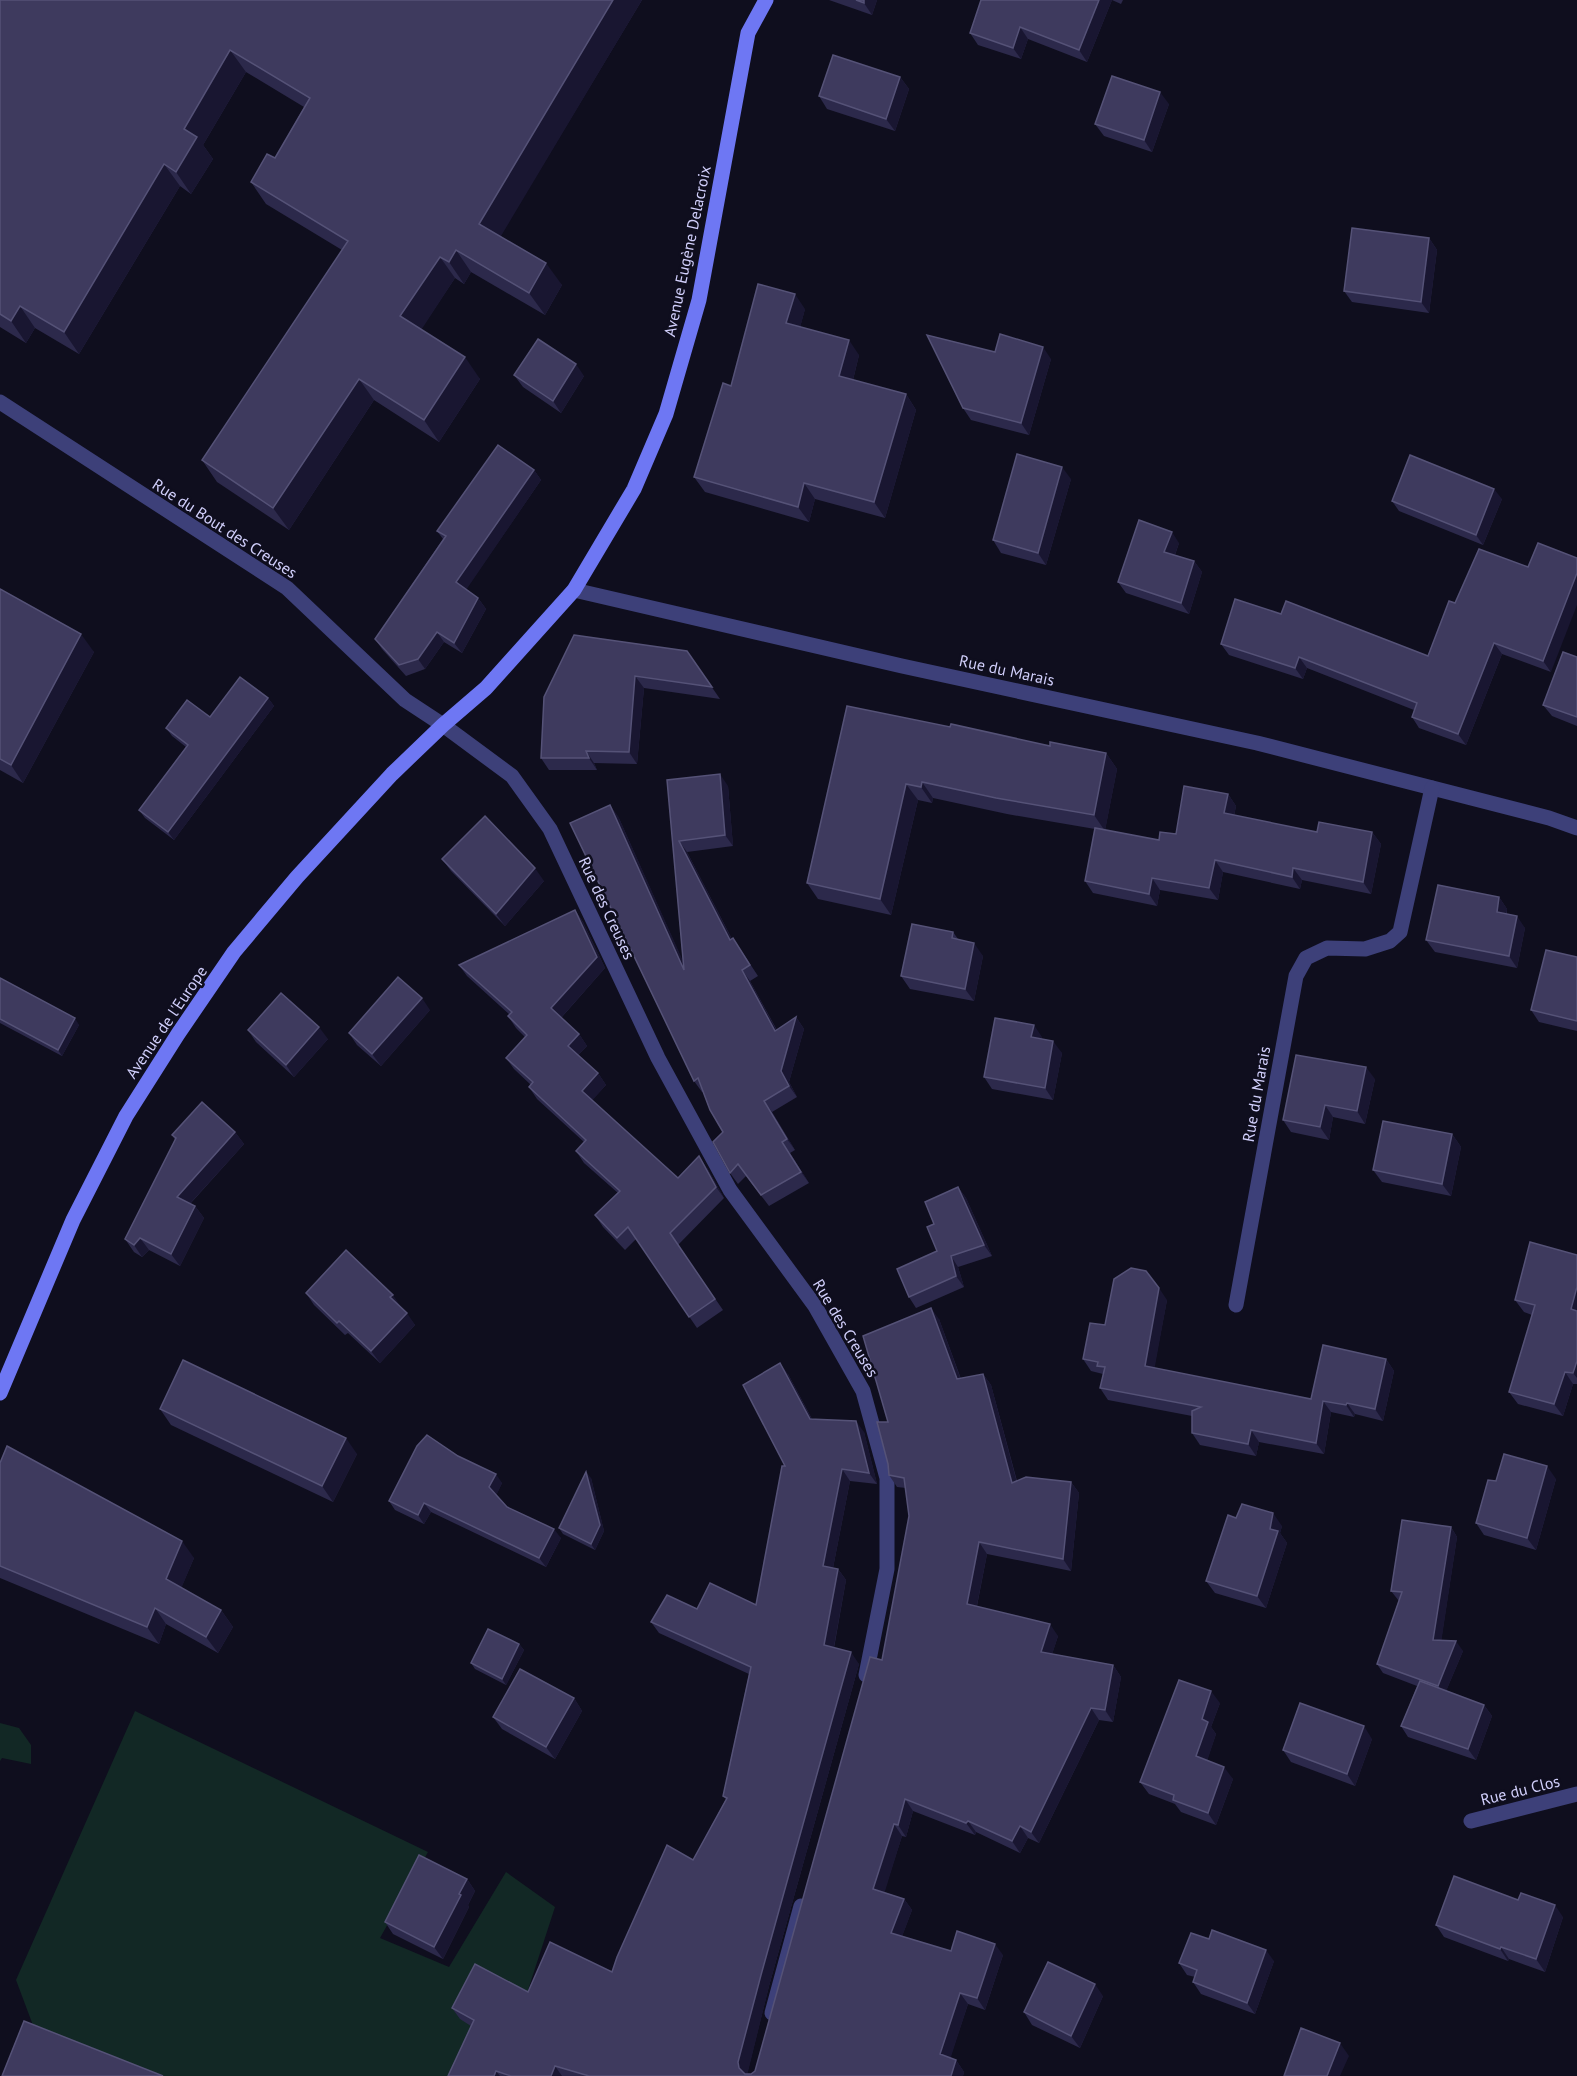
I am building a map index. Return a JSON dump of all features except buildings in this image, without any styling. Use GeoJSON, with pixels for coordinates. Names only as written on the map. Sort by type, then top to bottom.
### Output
{"type":"FeatureCollection","features":[{"type":"Feature","properties":{"kind":"main road","name":"Avenue Eugène Delacroix"},"geometry":{"type":"LineString","coordinates":[[443,725],[486,688],[574,590],[634,489],[666,414],[699,300],[748,33],[766,0]]}},
{"type":"Feature","properties":{"kind":"main road","name":"Avenue de l'Europe"},"geometry":{"type":"LineString","coordinates":[[0,1393],[73,1220],[126,1116],[178,1034],[234,952],[297,877],[392,774],[443,725]]}},
{"type":"Feature","properties":{"kind":"street","name":"Rue du Bout des Creuses"},"geometry":{"type":"LineString","coordinates":[[0,402],[287,588],[405,700],[443,725]]}},
{"type":"Feature","properties":{"kind":"street","name":"Rue du Marais"},"geometry":{"type":"LineString","coordinates":[[574,590],[902,666],[1257,743],[1549,818],[1577,828]]}},
{"type":"Feature","properties":{"kind":"street","name":"Rue des Creuses"},"geometry":{"type":"LineString","coordinates":[[443,725],[512,777],[550,829],[658,1058],[730,1190],[815,1306],[863,1391],[887,1478],[887,1569],[870,1660],[861,1693]]}},
{"type":"Feature","properties":{"kind":"street","name":"Rue du Marais"},"geometry":{"type":"LineString","coordinates":[[1236,1305],[1296,976],[1306,958],[1327,948],[1365,950],[1390,941],[1400,932],[1432,788]]}},
{"type":"Feature","properties":{"kind":"street","name":"Rue du Clos"},"geometry":{"type":"LineString","coordinates":[[1471,1821],[1577,1794]]}},
{"type":"Feature","properties":{"kind":"street"},"geometry":{"type":"LineString","coordinates":[[767,2033],[805,1892]]}},
{"type":"Feature","properties":{"kind":"green space"},"geometry":{"type":"Polygon","coordinates":[[[135,1711],[428,1852],[380,1938],[449,1967],[506,1872],[555,1907],[528,1990],[521,2076],[121,2076],[40,2044],[16,1980],[135,1711]]]}},
{"type":"Feature","properties":{"kind":"green space"},"geometry":{"type":"Polygon","coordinates":[[[0,1723],[19,1728],[31,1745],[31,1764],[2,1758],[0,1761],[0,1723]]]}}]}
